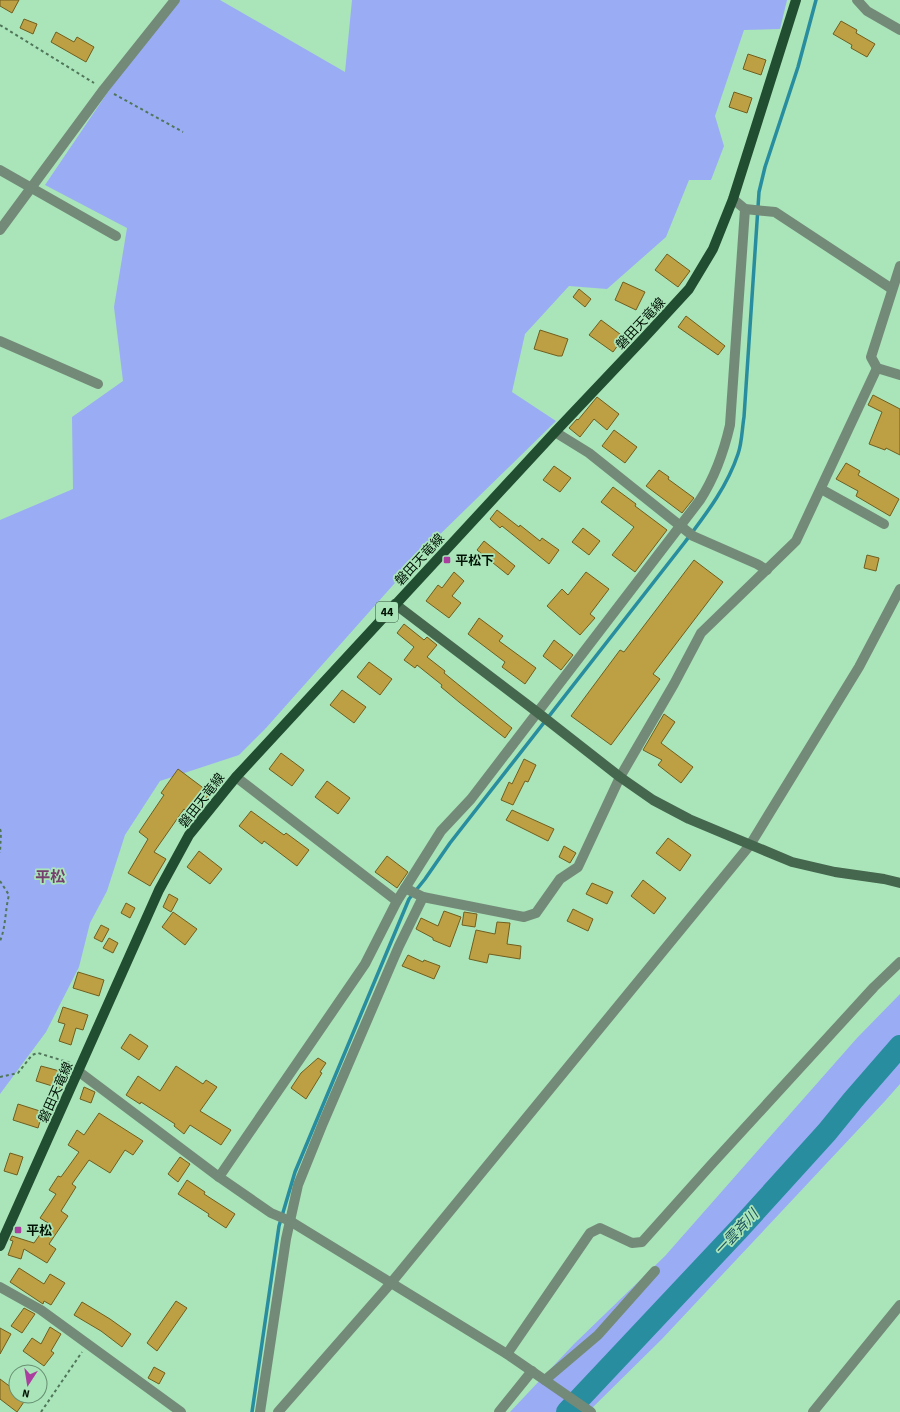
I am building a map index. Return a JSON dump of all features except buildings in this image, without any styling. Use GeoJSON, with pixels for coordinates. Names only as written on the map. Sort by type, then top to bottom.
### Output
{"type":"FeatureCollection","features":[{"type":"Feature","properties":{"kind":"main road","name":"磐田天竜線"},"geometry":{"type":"LineString","coordinates":[[0,1246],[159,890],[189,835],[236,777],[689,289],[713,249],[733,199],[796,0]]}},
{"type":"Feature","properties":{"kind":"street"},"geometry":{"type":"LineString","coordinates":[[0,230],[104,89],[175,0]]}},
{"type":"Feature","properties":{"kind":"street"},"geometry":{"type":"LineString","coordinates":[[857,0],[867,11],[900,30]]}},
{"type":"Feature","properties":{"kind":"street"},"geometry":{"type":"LineString","coordinates":[[0,170],[116,236]]}},
{"type":"Feature","properties":{"kind":"street"},"geometry":{"type":"LineString","coordinates":[[733,199],[747,209],[775,212],[892,289]]}},
{"type":"Feature","properties":{"kind":"street"},"geometry":{"type":"LineString","coordinates":[[219,1177],[365,964],[397,901],[441,831],[471,799],[539,713],[682,528],[707,489],[725,446],[730,425],[747,209]]}},
{"type":"Feature","properties":{"kind":"street"},"geometry":{"type":"LineString","coordinates":[[900,266],[872,357],[877,368],[900,376]]}},
{"type":"Feature","properties":{"kind":"street"},"geometry":{"type":"LineString","coordinates":[[0,341],[98,384]]}},
{"type":"Feature","properties":{"kind":"street"},"geometry":{"type":"LineString","coordinates":[[405,888],[423,897],[524,917],[536,914],[560,879],[578,867],[620,777],[674,684],[701,633],[796,541],[877,368]]}},
{"type":"Feature","properties":{"kind":"street"},"geometry":{"type":"LineString","coordinates":[[555,432],[589,453],[693,536],[757,564],[767,570]]}},
{"type":"Feature","properties":{"kind":"street"},"geometry":{"type":"LineString","coordinates":[[821,489],[884,524]]}},
{"type":"Feature","properties":{"kind":"street"},"geometry":{"type":"LineString","coordinates":[[278,1412],[391,1283],[750,845],[859,667],[900,590]]}},
{"type":"Feature","properties":{"kind":"street"},"geometry":{"type":"LineString","coordinates":[[395,604],[539,713],[620,777],[659,803],[689,819],[792,862],[835,872],[884,879],[900,883]]}},
{"type":"Feature","properties":{"kind":"street"},"geometry":{"type":"LineString","coordinates":[[236,777],[397,901]]}},
{"type":"Feature","properties":{"kind":"street"},"geometry":{"type":"LineString","coordinates":[[260,1412],[287,1220],[298,1184],[323,1122],[399,946],[423,897]]}},
{"type":"Feature","properties":{"kind":"street"},"geometry":{"type":"LineString","coordinates":[[507,1354],[590,1233],[600,1228],[632,1243],[642,1242],[874,987],[900,962]]}},
{"type":"Feature","properties":{"kind":"street"},"geometry":{"type":"LineString","coordinates":[[78,1071],[219,1177],[275,1215],[287,1220],[507,1354],[591,1412]]}},
{"type":"Feature","properties":{"kind":"street"},"geometry":{"type":"LineString","coordinates":[[548,1382],[598,1335],[655,1271]]}},
{"type":"Feature","properties":{"kind":"street"},"geometry":{"type":"LineString","coordinates":[[0,1287],[41,1310],[181,1412]]}},
{"type":"Feature","properties":{"kind":"street"},"geometry":{"type":"LineString","coordinates":[[813,1412],[900,1305]]}},
{"type":"Feature","properties":{"kind":"street"},"geometry":{"type":"LineString","coordinates":[[499,1412],[532,1371]]}},
{"type":"Feature","properties":{"kind":"path"},"geometry":{"type":"LineString","coordinates":[[0,25],[104,89],[183,132]]}},
{"type":"Feature","properties":{"kind":"path"},"geometry":{"type":"LineString","coordinates":[[0,829],[0,853]]}},
{"type":"Feature","properties":{"kind":"path"},"geometry":{"type":"LineString","coordinates":[[0,881],[9,895],[3,934],[0,942]]}},
{"type":"Feature","properties":{"kind":"path"},"geometry":{"type":"LineString","coordinates":[[0,1078],[18,1073],[32,1055],[38,1053],[72,1063],[78,1071]]}},
{"type":"Feature","properties":{"kind":"path"},"geometry":{"type":"LineString","coordinates":[[41,1412],[87,1344]]}},
{"type":"Feature","properties":{"kind":"shaded area"},"geometry":{"type":"Polygon","coordinates":[[[178,0],[220,0],[345,72],[352,0],[787,0],[780,29],[744,30],[715,116],[724,146],[711,180],[689,180],[666,237],[607,289],[569,286],[525,334],[512,392],[556,421],[426,548],[266,728],[239,755],[160,781],[125,835],[107,891],[90,923],[79,967],[46,1032],[0,1094],[0,520],[73,489],[72,417],[123,381],[114,307],[127,228],[45,185],[143,40],[178,0]]]}},
{"type":"Feature","properties":{"kind":"shaded area"},"geometry":{"type":"Polygon","coordinates":[[[900,994],[900,1084],[885,1101],[662,1339],[588,1412],[510,1412],[574,1344],[665,1256],[857,1038],[900,994]]]}},
{"type":"Feature","properties":{"kind":"waterway"},"geometry":{"type":"LineString","coordinates":[[252,1412],[279,1226],[295,1172],[409,899],[450,843],[693,532],[722,489],[738,454],[744,417],[759,192],[765,167],[798,67],[816,0]]}},
{"type":"Feature","properties":{"kind":"waterway","name":"一雲斉川"},"geometry":{"type":"LineString","coordinates":[[567,1412],[740,1228],[827,1132],[900,1046]]}},
{"type":"Feature","properties":{"kind":"place","name":"平松下"},"geometry":{"type":"Point","coordinates":[447,560]}},
{"type":"Feature","properties":{"kind":"place","name":"平松"},"geometry":{"type":"Point","coordinates":[18,1230]}},
{"type":"Feature","properties":{"kind":"district","name":"平松"},"geometry":{"type":"Point","coordinates":[50,877]}}]}
